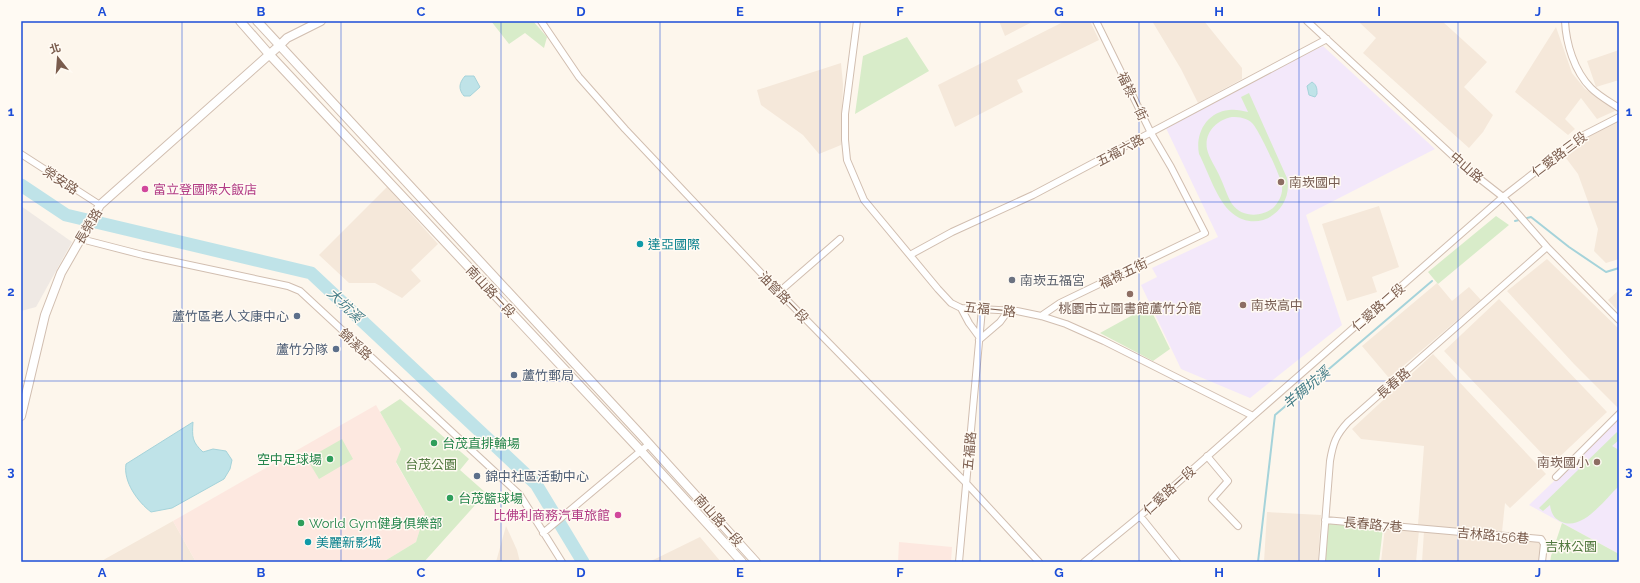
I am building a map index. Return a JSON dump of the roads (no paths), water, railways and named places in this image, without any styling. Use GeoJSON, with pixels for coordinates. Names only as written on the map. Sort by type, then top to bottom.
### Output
{"type":"FeatureCollection","features":[{"type":"Feature","properties":{"kind":"street","name":"南山路一段"},"geometry":{"type":"LineString","coordinates":[[240,21],[269,54],[641,451],[742,562]]}},
{"type":"Feature","properties":{"kind":"street","name":"南山路一段"},"geometry":{"type":"LineString","coordinates":[[257,21],[280,44],[649,444],[756,562]]}},
{"type":"Feature","properties":{"kind":"street","name":"長榮路"},"geometry":{"type":"LineString","coordinates":[[21,416],[45,315],[60,273],[99,208],[287,38],[321,21]]}},
{"type":"Feature","properties":{"kind":"street","name":"油管路一段"},"geometry":{"type":"LineString","coordinates":[[540,21],[579,77],[602,103],[779,292],[966,484],[1039,562]]}},
{"type":"Feature","properties":{"kind":"street","name":"五福一路"},"geometry":{"type":"LineString","coordinates":[[857,21],[844,114],[847,160],[864,200],[938,289],[952,303],[962,308],[1008,311],[1042,316],[1104,341],[1253,416]]}},
{"type":"Feature","properties":{"kind":"street","name":"福祿一街"},"geometry":{"type":"LineString","coordinates":[[1096,21],[1151,134],[1171,167],[1205,233]]}},
{"type":"Feature","properties":{"kind":"street","name":"中山路"},"geometry":{"type":"LineString","coordinates":[[1308,21],[1466,168],[1503,197],[1547,247],[1619,320]]}},
{"type":"Feature","properties":{"kind":"street"},"geometry":{"type":"LineString","coordinates":[[1565,21],[1566,36],[1578,70],[1590,87],[1619,108]]}},
{"type":"Feature","properties":{"kind":"street","name":"五福六路"},"geometry":{"type":"LineString","coordinates":[[910,255],[952,232],[1033,195],[1151,134],[1254,77],[1328,40]]}},
{"type":"Feature","properties":{"kind":"street","name":"仁愛路三段"},"geometry":{"type":"LineString","coordinates":[[1503,197],[1580,137],[1619,117]]}},
{"type":"Feature","properties":{"kind":"street","name":"榮安路"},"geometry":{"type":"LineString","coordinates":[[21,154],[99,208]]}},
{"type":"Feature","properties":{"kind":"street","name":"仁愛路二段"},"geometry":{"type":"LineString","coordinates":[[1253,416],[1503,197]]}},
{"type":"Feature","properties":{"kind":"street","name":"福祿五街"},"geometry":{"type":"LineString","coordinates":[[1042,316],[1060,303],[1205,233]]}},
{"type":"Feature","properties":{"kind":"street","name":"錦溪路"},"geometry":{"type":"LineString","coordinates":[[82,237],[142,255],[288,286],[300,291],[520,495],[562,562]]}},
{"type":"Feature","properties":{"kind":"street"},"geometry":{"type":"LineString","coordinates":[[779,292],[840,239]]}},
{"type":"Feature","properties":{"kind":"street","name":"長春路"},"geometry":{"type":"LineString","coordinates":[[1322,562],[1330,461],[1333,446],[1339,433],[1354,417],[1547,247]]}},
{"type":"Feature","properties":{"kind":"street"},"geometry":{"type":"LineString","coordinates":[[962,308],[979,339],[1000,322],[1008,311]]}},
{"type":"Feature","properties":{"kind":"street","name":"五福路"},"geometry":{"type":"LineString","coordinates":[[959,562],[982,309]]}},
{"type":"Feature","properties":{"kind":"street"},"geometry":{"type":"LineString","coordinates":[[530,332],[538,324]]}},
{"type":"Feature","properties":{"kind":"street"},"geometry":{"type":"LineString","coordinates":[[1556,477],[1619,414]]}},
{"type":"Feature","properties":{"kind":"street","name":"仁愛路一段"},"geometry":{"type":"LineString","coordinates":[[1084,562],[1140,516],[1253,416]]}},
{"type":"Feature","properties":{"kind":"street"},"geometry":{"type":"LineString","coordinates":[[543,533],[649,444]]}},
{"type":"Feature","properties":{"kind":"street"},"geometry":{"type":"LineString","coordinates":[[1207,456],[1228,481],[1212,498],[1238,526]]}},
{"type":"Feature","properties":{"kind":"street"},"geometry":{"type":"LineString","coordinates":[[1140,516],[1177,562]]}},
{"type":"Feature","properties":{"kind":"street","name":"長春路7巷"},"geometry":{"type":"LineString","coordinates":[[1325,520],[1421,529]]}},
{"type":"Feature","properties":{"kind":"street","name":"吉林路156巷"},"geometry":{"type":"LineString","coordinates":[[1421,529],[1541,539],[1544,544],[1542,562]]}},
{"type":"Feature","properties":{"kind":"water"},"geometry":{"type":"Polygon","coordinates":[[[465,76],[474,76],[480,87],[470,96],[464,96],[460,88],[461,81],[465,76]]]}},
{"type":"Feature","properties":{"kind":"water"},"geometry":{"type":"Polygon","coordinates":[[[1312,82],[1315,84],[1317,89],[1317,94],[1315,97],[1309,95],[1307,86],[1312,82]]]}},
{"type":"Feature","properties":{"kind":"water"},"geometry":{"type":"Polygon","coordinates":[[[193,422],[193,435],[197,445],[203,452],[213,449],[226,451],[232,460],[230,469],[224,479],[172,508],[151,512],[141,503],[132,491],[127,478],[126,464],[193,422]]]}},
{"type":"Feature","properties":{"kind":"waterway","name":"大坑溪"},"geometry":{"type":"LineString","coordinates":[[21,185],[66,215],[311,273],[536,484],[583,562]]}},
{"type":"Feature","properties":{"kind":"waterway","name":"羊稠坑溪"},"geometry":{"type":"LineString","coordinates":[[1515,221],[1531,217],[1569,247],[1606,272],[1619,268]]}},
{"type":"Feature","properties":{"kind":"waterway","name":"羊稠坑溪"},"geometry":{"type":"LineString","coordinates":[[1258,562],[1275,415],[1432,281]]}},
{"type":"Feature","properties":{"kind":"place","name":"南崁國中"},"geometry":{"type":"Point","coordinates":[1281,182]}},
{"type":"Feature","properties":{"kind":"place","name":"富立登國際大飯店"},"geometry":{"type":"Point","coordinates":[145,189]}},
{"type":"Feature","properties":{"kind":"place","name":"達亞國際"},"geometry":{"type":"Point","coordinates":[640,244]}},
{"type":"Feature","properties":{"kind":"place","name":"南崁五福宮"},"geometry":{"type":"Point","coordinates":[1012,280]}},
{"type":"Feature","properties":{"kind":"place","name":"桃園市立圖書館蘆竹分館"},"geometry":{"type":"Point","coordinates":[1130,294]}},
{"type":"Feature","properties":{"kind":"place","name":"南崁高中"},"geometry":{"type":"Point","coordinates":[1243,305]}},
{"type":"Feature","properties":{"kind":"place","name":"蘆竹區老人文康中心"},"geometry":{"type":"Point","coordinates":[297,316]}},
{"type":"Feature","properties":{"kind":"place","name":"蘆竹分隊"},"geometry":{"type":"Point","coordinates":[336,349]}},
{"type":"Feature","properties":{"kind":"place","name":"蘆竹郵局"},"geometry":{"type":"Point","coordinates":[514,375]}},
{"type":"Feature","properties":{"kind":"place","name":"台茂直排輪場"},"geometry":{"type":"Point","coordinates":[434,443]}},
{"type":"Feature","properties":{"kind":"place","name":"空中足球場"},"geometry":{"type":"Point","coordinates":[330,459]}},
{"type":"Feature","properties":{"kind":"place","name":"南崁國小"},"geometry":{"type":"Point","coordinates":[1597,462]}},
{"type":"Feature","properties":{"kind":"place","name":"錦中社區活動中心"},"geometry":{"type":"Point","coordinates":[477,476]}},
{"type":"Feature","properties":{"kind":"place","name":"台茂籃球場"},"geometry":{"type":"Point","coordinates":[450,498]}},
{"type":"Feature","properties":{"kind":"place","name":"比佛利商務汽車旅館"},"geometry":{"type":"Point","coordinates":[618,515]}},
{"type":"Feature","properties":{"kind":"place","name":"World Gym健身俱樂部"},"geometry":{"type":"Point","coordinates":[301,523]}},
{"type":"Feature","properties":{"kind":"place","name":"美麗新影城"},"geometry":{"type":"Point","coordinates":[308,542]}},
{"type":"Feature","properties":{"kind":"park label","name":"台茂公園"},"geometry":{"type":"Point","coordinates":[431,464]}},
{"type":"Feature","properties":{"kind":"park label","name":"吉林公園"},"geometry":{"type":"Point","coordinates":[1571,546]}}]}
